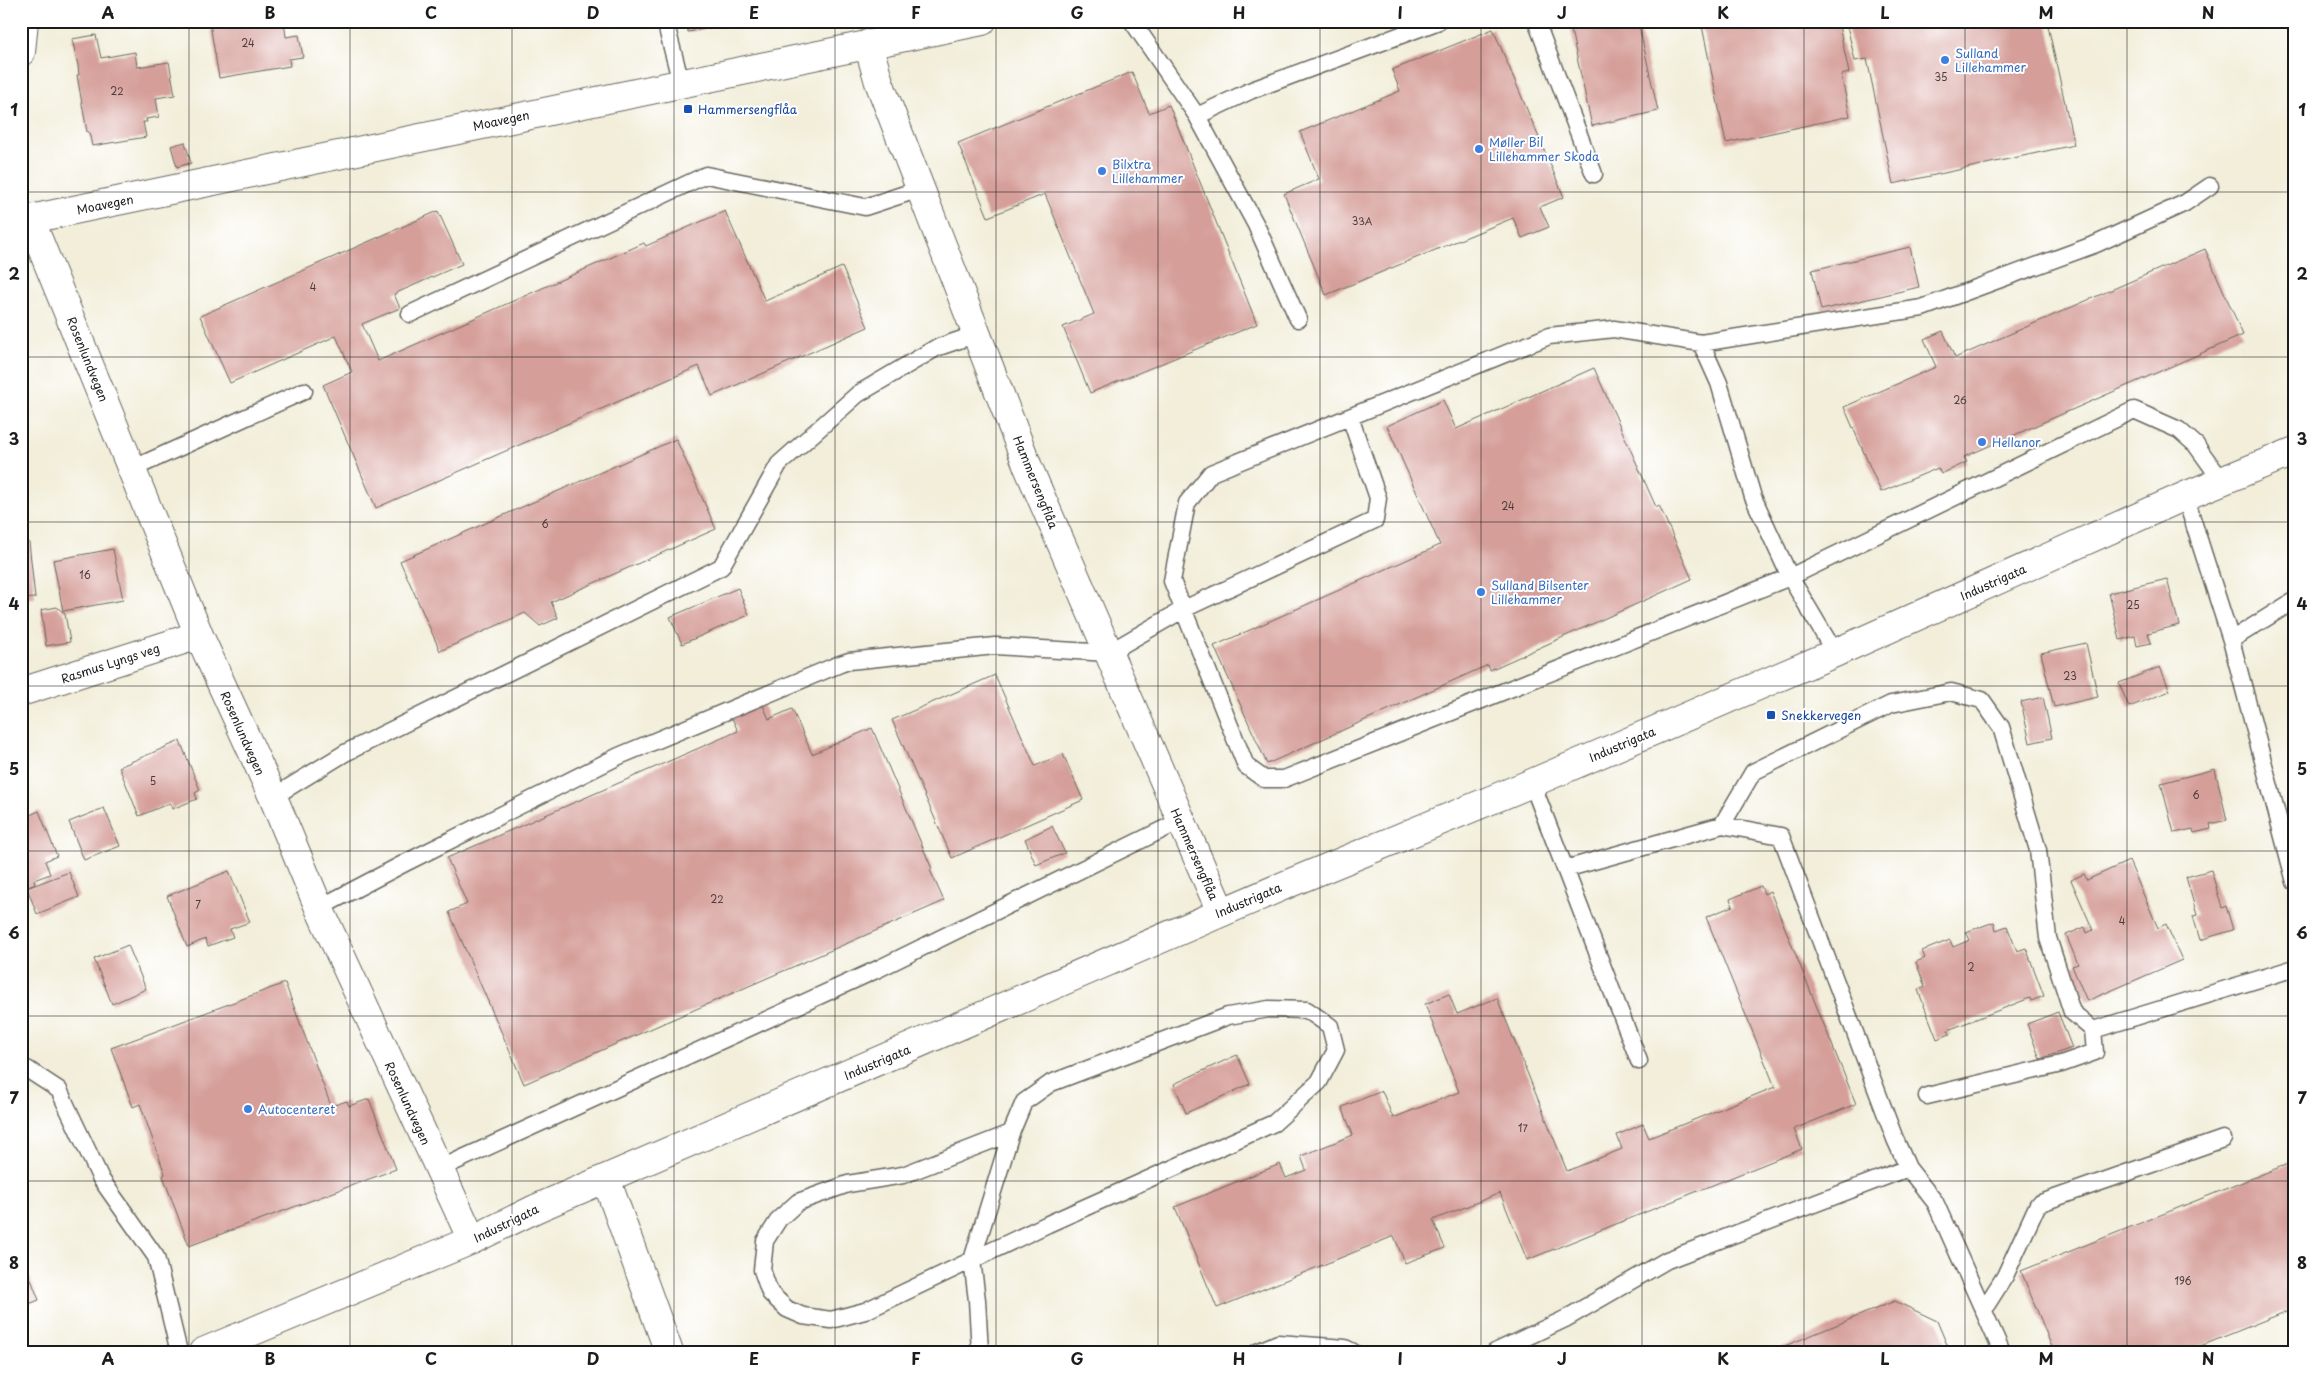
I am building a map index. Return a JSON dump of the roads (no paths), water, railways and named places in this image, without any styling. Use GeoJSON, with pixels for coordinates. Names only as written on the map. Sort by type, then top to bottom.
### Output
{"type":"FeatureCollection","features":[{"type":"Feature","properties":{"kind":"street"},"geometry":{"type":"LineString","coordinates":[[21,52],[24,21]]}},
{"type":"Feature","properties":{"kind":"street","name":"Moavegen"},"geometry":{"type":"LineString","coordinates":[[26,220],[982,21]]}},
{"type":"Feature","properties":{"kind":"street","name":"Hammersengflåa"},"geometry":{"type":"LineString","coordinates":[[868,44],[879,82],[1028,467],[1220,912]]}},
{"type":"Feature","properties":{"kind":"street","name":"Rosenlundvegen"},"geometry":{"type":"LineString","coordinates":[[26,220],[132,469],[199,635],[272,797],[319,908],[472,1240]]}},
{"type":"Feature","properties":{"kind":"street","name":"Industrigata"},"geometry":{"type":"LineString","coordinates":[[204,1352],[472,1240],[535,1209],[1220,912],[1532,783],[1835,653],[2185,496],[2295,451]]}},
{"type":"Feature","properties":{"kind":"street","name":"Rasmus Lyngs veg"},"geometry":{"type":"LineString","coordinates":[[21,692],[199,635]]}},
{"type":"Feature","properties":{"kind":"street"},"geometry":{"type":"LineString","coordinates":[[606,1179],[669,1352]]}},
{"type":"Feature","properties":{"kind":"lane"},"geometry":{"type":"LineString","coordinates":[[665,21],[681,83]]}},
{"type":"Feature","properties":{"kind":"lane"},"geometry":{"type":"LineString","coordinates":[[1132,21],[1197,116],[1256,225],[1298,319]]}},
{"type":"Feature","properties":{"kind":"lane"},"geometry":{"type":"LineString","coordinates":[[1197,116],[1252,90],[1439,21]]}},
{"type":"Feature","properties":{"kind":"lane"},"geometry":{"type":"LineString","coordinates":[[1536,21],[1594,174]]}},
{"type":"Feature","properties":{"kind":"lane"},"geometry":{"type":"LineString","coordinates":[[410,314],[706,175],[865,207],[920,189]]}},
{"type":"Feature","properties":{"kind":"lane"},"geometry":{"type":"LineString","coordinates":[[2210,186],[2185,202],[2096,244],[1922,308],[1701,342],[1614,328],[1549,336],[1211,473],[1187,503],[1172,581],[1246,766],[1264,779],[1284,779],[1790,577],[2134,410],[2179,430],[2196,445],[2222,481]]}},
{"type":"Feature","properties":{"kind":"lane"},"geometry":{"type":"LineString","coordinates":[[272,797],[345,753],[722,567],[779,464],[858,394],[936,348],[977,334]]}},
{"type":"Feature","properties":{"kind":"lane"},"geometry":{"type":"LineString","coordinates":[[1701,342],[1719,383],[1753,497],[1790,577],[1835,653]]}},
{"type":"Feature","properties":{"kind":"lane"},"geometry":{"type":"LineString","coordinates":[[132,469],[304,391]]}},
{"type":"Feature","properties":{"kind":"lane"},"geometry":{"type":"LineString","coordinates":[[319,908],[619,756],[849,660],[994,646],[1108,653],[1184,609],[1375,520],[1378,498],[1350,417]]}},
{"type":"Feature","properties":{"kind":"lane"},"geometry":{"type":"LineString","coordinates":[[2185,496],[2231,640],[2295,882]]}},
{"type":"Feature","properties":{"kind":"lane"},"geometry":{"type":"LineString","coordinates":[[2231,640],[2295,600]]}},
{"type":"Feature","properties":{"kind":"lane"},"geometry":{"type":"LineString","coordinates":[[1722,825],[1753,772],[1890,704],[1951,692],[1982,700],[2001,727],[2038,850],[2048,938],[2072,1012],[2093,1030],[2095,1052],[2062,1064],[1927,1096]]}},
{"type":"Feature","properties":{"kind":"lane"},"geometry":{"type":"LineString","coordinates":[[1532,783],[1639,1061]]}},
{"type":"Feature","properties":{"kind":"lane"},"geometry":{"type":"LineString","coordinates":[[439,1169],[878,969],[1180,821]]}},
{"type":"Feature","properties":{"kind":"lane"},"geometry":{"type":"LineString","coordinates":[[1565,869],[1722,825],[1781,836],[1908,1168],[1935,1202],[1984,1308],[2002,1352]]}},
{"type":"Feature","properties":{"kind":"lane"},"geometry":{"type":"LineString","coordinates":[[2093,1030],[2295,968]]}},
{"type":"Feature","properties":{"kind":"lane"},"geometry":{"type":"LineString","coordinates":[[980,1352],[977,1300],[972,1260],[1011,1133],[1024,1102],[1051,1083],[1228,1016],[1269,1009],[1308,1010],[1330,1026],[1336,1050],[1319,1082],[1274,1124],[1048,1224],[972,1260],[865,1311],[831,1320],[803,1316],[787,1309],[770,1293],[762,1270],[766,1241],[779,1219],[798,1202],[848,1184],[903,1175],[1011,1133]]}},
{"type":"Feature","properties":{"kind":"lane"},"geometry":{"type":"LineString","coordinates":[[21,1071],[27,1069],[59,1090],[101,1179],[156,1257],[179,1352]]}},
{"type":"Feature","properties":{"kind":"lane"},"geometry":{"type":"LineString","coordinates":[[1984,1308],[2005,1276],[2038,1204],[2223,1139]]}},
{"type":"Feature","properties":{"kind":"lane"},"geometry":{"type":"LineString","coordinates":[[1495,1352],[1566,1319],[1667,1260],[1908,1168]]}},
{"type":"Feature","properties":{"kind":"lane"},"geometry":{"type":"LineString","coordinates":[[1257,1352],[1278,1343],[1345,1348],[1353,1352]]}},
{"type":"Feature","properties":{"kind":"place","name":"Sulland Lillehammer"},"geometry":{"type":"Point","coordinates":[1945,60]}},
{"type":"Feature","properties":{"kind":"place","name":"Hammersengflåa"},"geometry":{"type":"Point","coordinates":[688,109]}},
{"type":"Feature","properties":{"kind":"place","name":"Møller Bil Lillehammer Skoda"},"geometry":{"type":"Point","coordinates":[1479,149]}},
{"type":"Feature","properties":{"kind":"place","name":"Bilxtra Lillehammer"},"geometry":{"type":"Point","coordinates":[1102,171]}},
{"type":"Feature","properties":{"kind":"place","name":"Hellanor"},"geometry":{"type":"Point","coordinates":[1982,442]}},
{"type":"Feature","properties":{"kind":"place","name":"Sulland Bilsenter Lillehammer"},"geometry":{"type":"Point","coordinates":[1481,592]}},
{"type":"Feature","properties":{"kind":"place","name":"Snekkervegen"},"geometry":{"type":"Point","coordinates":[1771,715]}},
{"type":"Feature","properties":{"kind":"place","name":"Autocenteret"},"geometry":{"type":"Point","coordinates":[248,1109]}}]}
